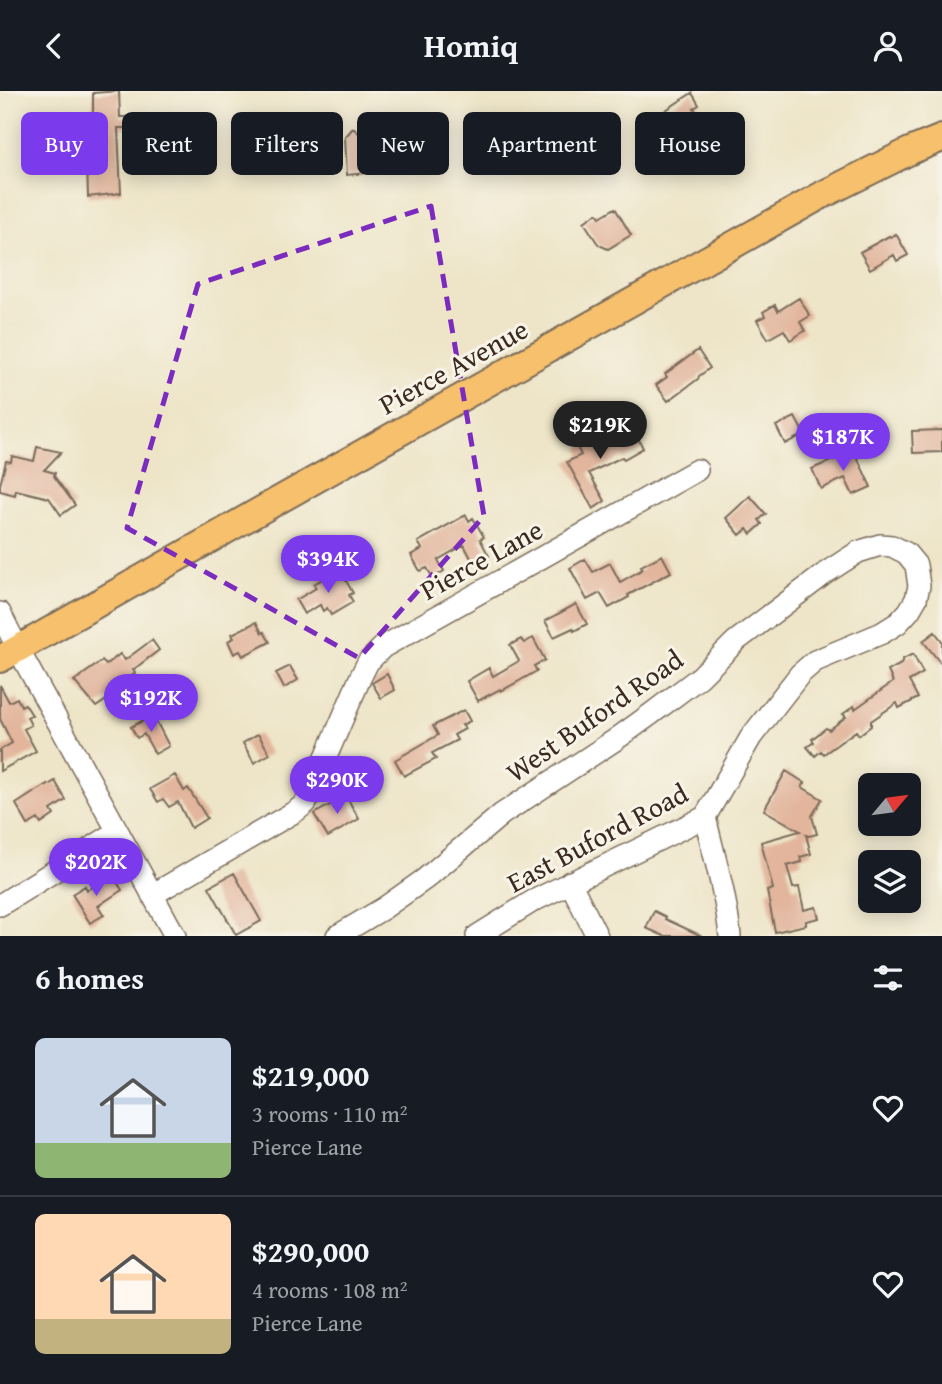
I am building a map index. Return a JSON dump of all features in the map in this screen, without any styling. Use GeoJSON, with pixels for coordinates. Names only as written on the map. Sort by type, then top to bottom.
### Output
{"type":"FeatureCollection","features":[{"type":"Feature","properties":{"kind":"main road","name":"Pierce Avenue"},"geometry":{"type":"LineString","coordinates":[[9,654],[822,195],[942,138]]}},
{"type":"Feature","properties":{"kind":"street","name":"Pierce Lane"},"geometry":{"type":"LineString","coordinates":[[152,895],[306,803],[361,676],[368,662],[383,647],[697,470]]}},
{"type":"Feature","properties":{"kind":"street","name":"East Buford Road"},"geometry":{"type":"LineString","coordinates":[[477,936],[533,901],[705,817],[751,737],[800,674],[815,661],[882,633],[898,623],[909,611],[919,586],[916,565],[906,553],[885,545]]}},
{"type":"Feature","properties":{"kind":"street","name":"West Buford Road"},"geometry":{"type":"LineString","coordinates":[[337,936],[425,879],[502,814],[651,714],[700,677],[736,641],[827,572],[858,552],[885,545]]}},
{"type":"Feature","properties":{"kind":"street"},"geometry":{"type":"LineString","coordinates":[[0,613],[9,654],[117,832],[175,936]]}},
{"type":"Feature","properties":{"kind":"street"},"geometry":{"type":"LineString","coordinates":[[705,817],[728,915],[730,936]]}},
{"type":"Feature","properties":{"kind":"street"},"geometry":{"type":"LineString","coordinates":[[0,905],[117,832]]}},
{"type":"Feature","properties":{"kind":"street"},"geometry":{"type":"LineString","coordinates":[[570,882],[597,936]]}},
{"type":"Feature","properties":{"kind":"highlighted area"},"geometry":{"type":"Polygon","coordinates":[[[431,206],[484,516],[359,658],[127,528],[198,284],[431,206]]]}},
{"type":"Feature","properties":{"kind":"building"},"geometry":{"type":"Polygon","coordinates":[[[119,91],[122,117],[122,128],[118,128],[121,193],[88,197],[87,175],[108,175],[108,112],[93,112],[93,93],[119,91]]]}},
{"type":"Feature","properties":{"kind":"building"},"geometry":{"type":"Polygon","coordinates":[[[692,93],[699,105],[694,108],[696,112],[663,112],[692,93]]]}},
{"type":"Feature","properties":{"kind":"building"},"geometry":{"type":"Polygon","coordinates":[[[353,128],[357,131],[357,174],[347,175],[345,137],[353,128]]]}},
{"type":"Feature","properties":{"kind":"building"},"geometry":{"type":"Polygon","coordinates":[[[615,208],[631,235],[608,249],[599,245],[584,222],[597,213],[600,217],[615,208]]]}},
{"type":"Feature","properties":{"kind":"building"},"geometry":{"type":"Polygon","coordinates":[[[896,234],[908,255],[897,261],[894,255],[870,269],[860,252],[896,234]]]}},
{"type":"Feature","properties":{"kind":"building"},"geometry":{"type":"Polygon","coordinates":[[[799,298],[810,316],[800,322],[805,331],[790,340],[784,330],[768,339],[757,320],[765,316],[763,312],[775,305],[778,311],[799,298]]]}},
{"type":"Feature","properties":{"kind":"building"},"geometry":{"type":"Polygon","coordinates":[[[698,350],[710,368],[668,401],[656,385],[667,377],[665,374],[698,350]]]}},
{"type":"Feature","properties":{"kind":"building"},"geometry":{"type":"Polygon","coordinates":[[[795,417],[804,434],[785,444],[776,426],[795,417]]]}},
{"type":"Feature","properties":{"kind":"building"},"geometry":{"type":"Polygon","coordinates":[[[942,430],[942,452],[913,453],[912,431],[942,430]]]}},
{"type":"Feature","properties":{"kind":"building"},"geometry":{"type":"Polygon","coordinates":[[[597,433],[599,437],[606,433],[612,443],[627,434],[630,440],[637,436],[643,448],[589,473],[605,501],[593,509],[567,462],[581,455],[578,449],[586,444],[584,440],[597,433]]]}},
{"type":"Feature","properties":{"kind":"building"},"geometry":{"type":"Polygon","coordinates":[[[37,447],[61,452],[44,470],[55,473],[54,476],[75,505],[61,515],[49,498],[16,490],[15,495],[0,491],[6,461],[11,462],[12,456],[34,461],[37,447]]]}},
{"type":"Feature","properties":{"kind":"building"},"geometry":{"type":"Polygon","coordinates":[[[841,449],[843,454],[847,452],[850,458],[856,455],[871,487],[853,495],[845,478],[821,489],[812,469],[833,460],[830,455],[841,449]]]}},
{"type":"Feature","properties":{"kind":"building"},"geometry":{"type":"Polygon","coordinates":[[[750,496],[766,514],[759,520],[762,524],[751,534],[747,529],[740,535],[726,518],[750,496]]]}},
{"type":"Feature","properties":{"kind":"building"},"geometry":{"type":"Polygon","coordinates":[[[466,515],[469,521],[473,518],[484,537],[480,539],[489,556],[474,564],[464,545],[438,560],[444,571],[433,578],[427,568],[420,571],[411,555],[422,549],[418,542],[466,515]]]}},
{"type":"Feature","properties":{"kind":"building"},"geometry":{"type":"Polygon","coordinates":[[[662,555],[671,572],[609,608],[600,593],[587,600],[570,568],[585,559],[593,572],[610,563],[620,582],[643,569],[641,566],[662,555]]]}},
{"type":"Feature","properties":{"kind":"building"},"geometry":{"type":"Polygon","coordinates":[[[341,572],[353,593],[349,595],[353,602],[331,615],[327,608],[323,611],[320,605],[304,614],[296,600],[316,588],[314,584],[332,573],[334,576],[341,572]]]}},
{"type":"Feature","properties":{"kind":"building"},"geometry":{"type":"Polygon","coordinates":[[[576,604],[587,624],[554,637],[545,621],[576,604]]]}},
{"type":"Feature","properties":{"kind":"building"},"geometry":{"type":"Polygon","coordinates":[[[256,622],[270,642],[243,656],[240,651],[234,654],[228,641],[234,638],[232,634],[256,622]]]}},
{"type":"Feature","properties":{"kind":"building"},"geometry":{"type":"Polygon","coordinates":[[[935,632],[942,641],[942,665],[923,641],[935,632]]]}},
{"type":"Feature","properties":{"kind":"building"},"geometry":{"type":"Polygon","coordinates":[[[533,638],[545,660],[534,666],[537,671],[478,701],[467,681],[489,668],[493,676],[519,661],[510,645],[521,639],[524,643],[533,638]]]}},
{"type":"Feature","properties":{"kind":"building"},"geometry":{"type":"Polygon","coordinates":[[[152,640],[159,650],[133,670],[135,673],[111,693],[112,696],[96,707],[74,681],[102,661],[106,665],[120,654],[125,660],[152,640]]]}},
{"type":"Feature","properties":{"kind":"building"},"geometry":{"type":"Polygon","coordinates":[[[913,654],[923,673],[909,681],[918,698],[899,708],[897,703],[871,721],[871,726],[859,735],[856,731],[824,754],[821,751],[815,756],[807,747],[814,742],[812,739],[846,717],[843,714],[854,706],[855,709],[893,682],[888,671],[913,654]]]}},
{"type":"Feature","properties":{"kind":"building"},"geometry":{"type":"Polygon","coordinates":[[[290,666],[298,680],[284,688],[276,673],[290,666]]]}},
{"type":"Feature","properties":{"kind":"building"},"geometry":{"type":"Polygon","coordinates":[[[387,674],[395,690],[381,698],[372,683],[387,674]]]}},
{"type":"Feature","properties":{"kind":"building"},"geometry":{"type":"Polygon","coordinates":[[[0,685],[9,702],[17,698],[21,706],[25,704],[32,715],[27,717],[31,725],[24,729],[36,751],[0,771],[0,750],[12,743],[0,719],[0,685]]]}},
{"type":"Feature","properties":{"kind":"building"},"geometry":{"type":"Polygon","coordinates":[[[464,710],[470,721],[462,725],[465,729],[454,735],[457,740],[432,753],[436,759],[404,776],[395,760],[438,735],[433,726],[464,710]]]}},
{"type":"Feature","properties":{"kind":"building"},"geometry":{"type":"Polygon","coordinates":[[[153,715],[169,746],[155,754],[144,734],[137,738],[131,727],[153,715]]]}},
{"type":"Feature","properties":{"kind":"building"},"geometry":{"type":"Polygon","coordinates":[[[258,734],[270,754],[254,763],[243,743],[258,734]]]}},
{"type":"Feature","properties":{"kind":"building"},"geometry":{"type":"Polygon","coordinates":[[[346,759],[353,773],[342,779],[336,768],[338,763],[346,759]]]}},
{"type":"Feature","properties":{"kind":"building"},"geometry":{"type":"Polygon","coordinates":[[[786,771],[805,783],[802,787],[822,799],[812,816],[817,834],[806,835],[811,854],[800,857],[802,862],[787,866],[793,888],[799,887],[804,910],[816,907],[819,918],[806,921],[806,925],[775,932],[767,891],[773,889],[761,842],[800,831],[764,810],[786,771]]]}},
{"type":"Feature","properties":{"kind":"building"},"geometry":{"type":"Polygon","coordinates":[[[175,775],[184,791],[188,788],[207,818],[191,828],[178,802],[169,807],[163,799],[158,802],[150,789],[175,775]]]}},
{"type":"Feature","properties":{"kind":"building"},"geometry":{"type":"Polygon","coordinates":[[[55,781],[66,800],[51,810],[54,815],[41,824],[38,819],[28,825],[16,804],[55,781]]]}},
{"type":"Feature","properties":{"kind":"building"},"geometry":{"type":"Polygon","coordinates":[[[346,796],[359,819],[328,837],[314,814],[346,796]]]}},
{"type":"Feature","properties":{"kind":"building"},"geometry":{"type":"Polygon","coordinates":[[[234,873],[261,921],[236,935],[209,887],[234,873]]]}},
{"type":"Feature","properties":{"kind":"building"},"geometry":{"type":"Polygon","coordinates":[[[107,877],[110,882],[115,879],[122,890],[98,906],[104,915],[90,923],[72,894],[85,886],[87,890],[107,877]]]}},
{"type":"Feature","properties":{"kind":"building"},"geometry":{"type":"Polygon","coordinates":[[[654,911],[702,936],[664,936],[646,928],[654,911]]]}}]}
